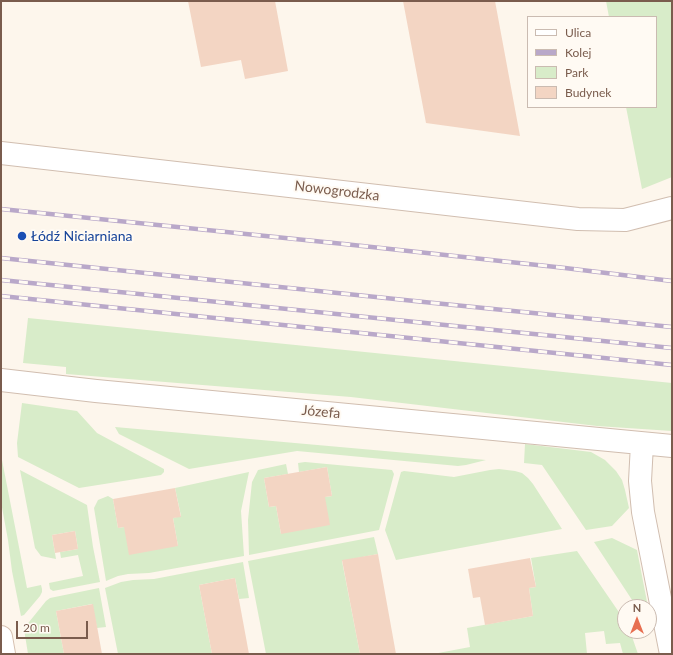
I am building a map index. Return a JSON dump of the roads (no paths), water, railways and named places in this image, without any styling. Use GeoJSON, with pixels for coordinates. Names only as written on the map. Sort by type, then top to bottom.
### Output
{"type":"FeatureCollection","features":[{"type":"Feature","properties":{"kind":"street","name":"Nowogrodzka"},"geometry":{"type":"LineString","coordinates":[[1,153],[578,219],[625,220],[672,208]]}},
{"type":"Feature","properties":{"kind":"street","name":"Józefa"},"geometry":{"type":"LineString","coordinates":[[1,380],[96,391],[672,446]]}},
{"type":"Feature","properties":{"kind":"street"},"geometry":{"type":"LineString","coordinates":[[642,444],[640,481],[643,512],[671,654]]}},
{"type":"Feature","properties":{"kind":"street"},"geometry":{"type":"LineString","coordinates":[[1,637],[4,654]]}},
{"type":"Feature","properties":{"kind":"railway"},"geometry":{"type":"LineString","coordinates":[[1,209],[344,244],[672,281]]}},
{"type":"Feature","properties":{"kind":"railway"},"geometry":{"type":"LineString","coordinates":[[1,258],[672,327]]}},
{"type":"Feature","properties":{"kind":"railway"},"geometry":{"type":"LineString","coordinates":[[1,280],[672,348]]}},
{"type":"Feature","properties":{"kind":"railway"},"geometry":{"type":"LineString","coordinates":[[1,296],[672,365]]}},
{"type":"Feature","properties":{"kind":"place","name":"Łódź Niciarniana"},"geometry":{"type":"Point","coordinates":[22,236]}}]}
